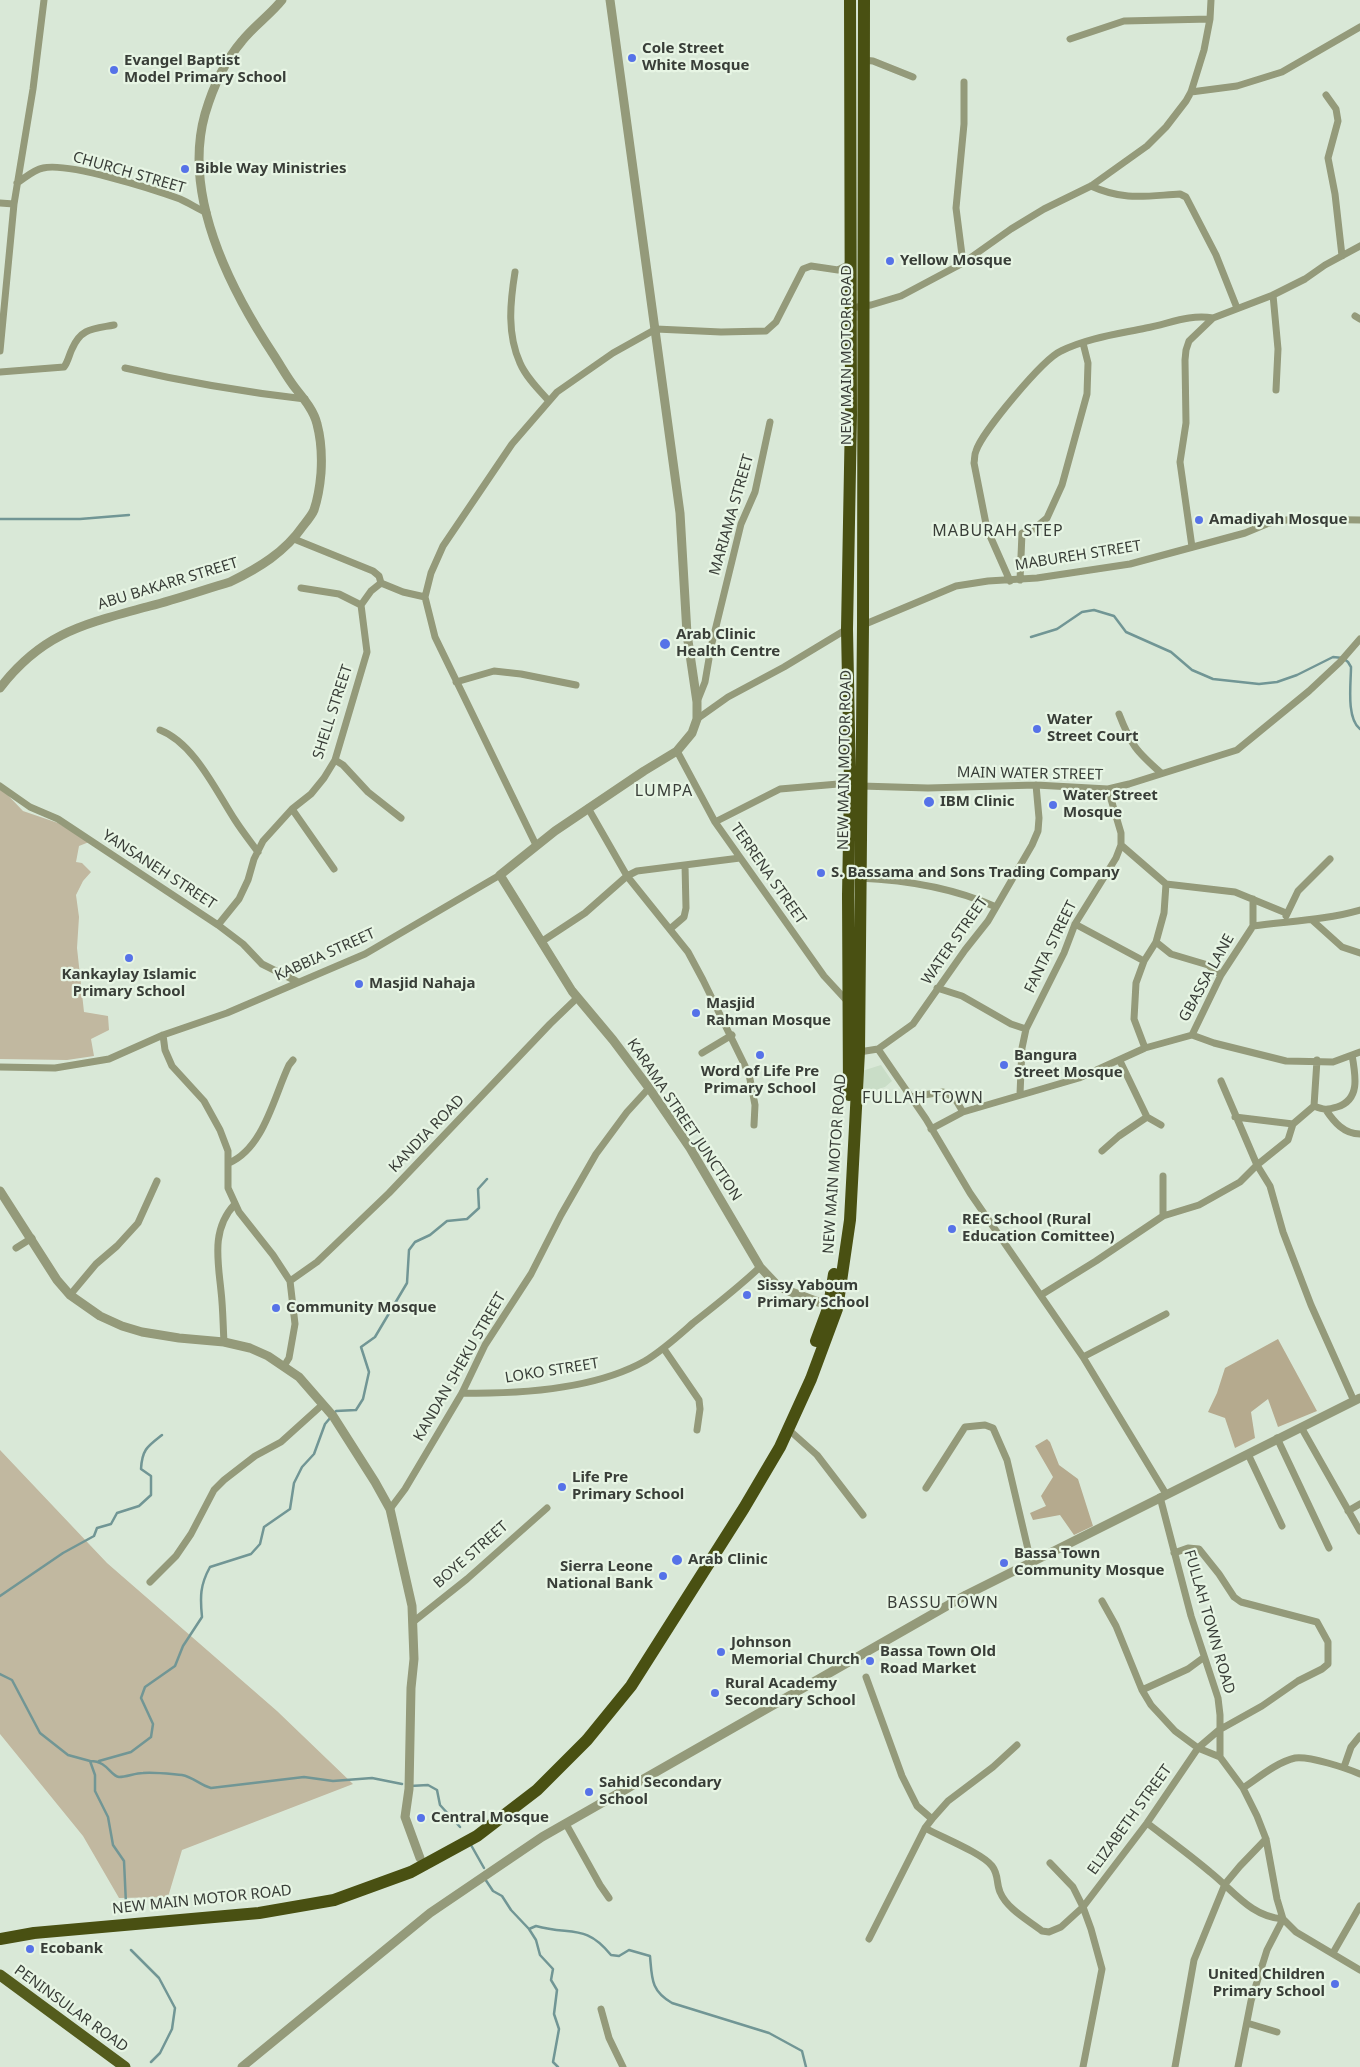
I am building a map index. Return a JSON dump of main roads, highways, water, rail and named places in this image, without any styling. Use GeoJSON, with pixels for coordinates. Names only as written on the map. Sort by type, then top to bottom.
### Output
{"type":"FeatureCollection","features":[{"type":"Feature","properties":{"kind":"highway","name":"NEW MAIN MOTOR ROAD"},"geometry":{"type":"LineString","coordinates":[[0,1938],[34,1933],[259,1913],[334,1900],[411,1872],[477,1836],[537,1790],[587,1740],[631,1686],[744,1508],[780,1447],[811,1379],[837,1309],[850,1220],[859,1052],[859,878],[847,629],[851,415],[850,0]]}},
{"type":"Feature","properties":{"kind":"highway","name":"NEW MAIN MOTOR ROAD"},"geometry":{"type":"LineString","coordinates":[[0,1931],[34,1925],[257,1905],[332,1892],[407,1865],[473,1829],[532,1784],[582,1735],[624,1680],[738,1504],[772,1443],[804,1376],[829,1306],[843,1220],[848,1140],[848,895],[856,785],[863,625],[864,0]]}},
{"type":"Feature","properties":{"kind":"main road","name":"PENINSULAR ROAD"},"geometry":{"type":"LineString","coordinates":[[0,1975],[125,2067]]}},
{"type":"Feature","properties":{"kind":"waterway"},"geometry":{"type":"LineString","coordinates":[[0,519],[80,519],[129,515]]}},
{"type":"Feature","properties":{"kind":"waterway"},"geometry":{"type":"LineString","coordinates":[[1031,637],[1057,629],[1082,612],[1094,610],[1114,616],[1126,632],[1171,652],[1192,670],[1213,679],[1259,684],[1277,682],[1297,675],[1333,657],[1343,658],[1351,667],[1351,709],[1356,724],[1360,729]]}},
{"type":"Feature","properties":{"kind":"waterway"},"geometry":{"type":"LineString","coordinates":[[99,1761],[131,1752],[151,1737],[153,1724],[141,1698],[145,1687],[175,1666],[183,1646],[202,1617],[202,1591],[204,1580],[210,1567],[251,1554],[260,1544],[264,1527],[290,1509],[294,1483],[302,1467],[314,1454],[325,1424],[336,1411],[356,1410],[363,1399],[369,1372],[361,1347],[375,1337],[407,1283],[409,1250],[415,1242],[430,1235],[447,1221],[467,1219],[479,1208],[478,1189],[487,1179]]}},
{"type":"Feature","properties":{"kind":"waterway"},"geometry":{"type":"LineString","coordinates":[[0,1596],[63,1553],[94,1536],[97,1528],[111,1524],[117,1513],[139,1506],[151,1495],[151,1476],[141,1469],[142,1462],[144,1452],[162,1435]]}},
{"type":"Feature","properties":{"kind":"waterway"},"geometry":{"type":"LineString","coordinates":[[0,1674],[12,1680],[40,1733],[68,1755],[90,1761],[95,1775],[95,1791],[108,1817],[113,1845],[124,1861],[126,1904]]}},
{"type":"Feature","properties":{"kind":"waterway"},"geometry":{"type":"LineString","coordinates":[[90,1761],[101,1763],[119,1777],[140,1773],[182,1775],[211,1788],[304,1777],[333,1781],[372,1778],[402,1784]]}},
{"type":"Feature","properties":{"kind":"waterway"},"geometry":{"type":"LineString","coordinates":[[410,1786],[428,1785],[437,1790],[440,1805],[460,1827]]}},
{"type":"Feature","properties":{"kind":"waterway"},"geometry":{"type":"LineString","coordinates":[[471,1845],[484,1868]]}},
{"type":"Feature","properties":{"kind":"waterway"},"geometry":{"type":"LineString","coordinates":[[485,1879],[493,1891],[502,1896],[511,1910],[529,1929],[536,1940],[540,1955],[553,1969],[551,1980],[557,1990],[554,2014],[559,2029],[553,2062],[558,2067]]}},
{"type":"Feature","properties":{"kind":"waterway"},"geometry":{"type":"LineString","coordinates":[[529,1929],[536,1926],[577,1932],[593,1938],[611,1955],[619,1956],[629,1950],[650,1956],[651,1971],[656,1989],[672,2003],[769,2033],[802,2051],[806,2067]]}},
{"type":"Feature","properties":{"kind":"waterway"},"geometry":{"type":"LineString","coordinates":[[131,1950],[159,1978],[175,2008],[172,2029],[160,2053],[151,2062]]}},
{"type":"Feature","properties":{"kind":"place","name":"Cole Street White Mosque"},"geometry":{"type":"Point","coordinates":[632,58]}},
{"type":"Feature","properties":{"kind":"place","name":"Evangel Baptist Model Primary School"},"geometry":{"type":"Point","coordinates":[114,70]}},
{"type":"Feature","properties":{"kind":"place","name":"Bible Way Ministries"},"geometry":{"type":"Point","coordinates":[185,169]}},
{"type":"Feature","properties":{"kind":"place","name":"Yellow Mosque"},"geometry":{"type":"Point","coordinates":[890,261]}},
{"type":"Feature","properties":{"kind":"place","name":"Amadiyah Mosque"},"geometry":{"type":"Point","coordinates":[1199,520]}},
{"type":"Feature","properties":{"kind":"place","name":"Arab Clinic Health Centre"},"geometry":{"type":"Point","coordinates":[665,644]}},
{"type":"Feature","properties":{"kind":"place","name":"Water Street Court"},"geometry":{"type":"Point","coordinates":[1037,729]}},
{"type":"Feature","properties":{"kind":"place","name":"IBM Clinic"},"geometry":{"type":"Point","coordinates":[929,802]}},
{"type":"Feature","properties":{"kind":"place","name":"Water Street Mosque"},"geometry":{"type":"Point","coordinates":[1053,805]}},
{"type":"Feature","properties":{"kind":"place","name":"S. Bassama and Sons Trading Company"},"geometry":{"type":"Point","coordinates":[821,873]}},
{"type":"Feature","properties":{"kind":"place","name":"Kankaylay Islamic Primary School"},"geometry":{"type":"Point","coordinates":[129,958]}},
{"type":"Feature","properties":{"kind":"place","name":"Masjid Nahaja"},"geometry":{"type":"Point","coordinates":[359,984]}},
{"type":"Feature","properties":{"kind":"place","name":"Masjid Rahman Mosque"},"geometry":{"type":"Point","coordinates":[696,1013]}},
{"type":"Feature","properties":{"kind":"place","name":"Word of Life Pre Primary School"},"geometry":{"type":"Point","coordinates":[760,1055]}},
{"type":"Feature","properties":{"kind":"place","name":"Bangura Street Mosque"},"geometry":{"type":"Point","coordinates":[1004,1065]}},
{"type":"Feature","properties":{"kind":"place","name":"REC School (Rural Education Comittee)"},"geometry":{"type":"Point","coordinates":[952,1229]}},
{"type":"Feature","properties":{"kind":"place","name":"Sissy Yaboum Primary School"},"geometry":{"type":"Point","coordinates":[747,1295]}},
{"type":"Feature","properties":{"kind":"place","name":"Community Mosque"},"geometry":{"type":"Point","coordinates":[276,1308]}},
{"type":"Feature","properties":{"kind":"place","name":"Life Pre Primary School"},"geometry":{"type":"Point","coordinates":[562,1487]}},
{"type":"Feature","properties":{"kind":"place","name":"Arab Clinic"},"geometry":{"type":"Point","coordinates":[677,1560]}},
{"type":"Feature","properties":{"kind":"place","name":"Bassa Town Community Mosque"},"geometry":{"type":"Point","coordinates":[1004,1563]}},
{"type":"Feature","properties":{"kind":"place","name":"Sierra Leone National Bank"},"geometry":{"type":"Point","coordinates":[663,1576]}},
{"type":"Feature","properties":{"kind":"place","name":"Johnson Memorial Church"},"geometry":{"type":"Point","coordinates":[721,1652]}},
{"type":"Feature","properties":{"kind":"place","name":"Bassa Town Old Road Market"},"geometry":{"type":"Point","coordinates":[870,1661]}},
{"type":"Feature","properties":{"kind":"place","name":"Rural Academy Secondary School"},"geometry":{"type":"Point","coordinates":[715,1693]}},
{"type":"Feature","properties":{"kind":"place","name":"Sahid Secondary School"},"geometry":{"type":"Point","coordinates":[589,1792]}},
{"type":"Feature","properties":{"kind":"place","name":"Central Mosque"},"geometry":{"type":"Point","coordinates":[421,1818]}},
{"type":"Feature","properties":{"kind":"place","name":"Ecobank"},"geometry":{"type":"Point","coordinates":[30,1949]}},
{"type":"Feature","properties":{"kind":"place","name":"United Children Primary School"},"geometry":{"type":"Point","coordinates":[1335,1984]}},
{"type":"Feature","properties":{"kind":"district","name":"MABURAH STEP"},"geometry":{"type":"Point","coordinates":[998,531]}},
{"type":"Feature","properties":{"kind":"district","name":"LUMPA"},"geometry":{"type":"Point","coordinates":[664,791]}},
{"type":"Feature","properties":{"kind":"district","name":"FULLAH TOWN"},"geometry":{"type":"Point","coordinates":[923,1098]}},
{"type":"Feature","properties":{"kind":"district","name":"BASSU TOWN"},"geometry":{"type":"Point","coordinates":[943,1603]}}]}
